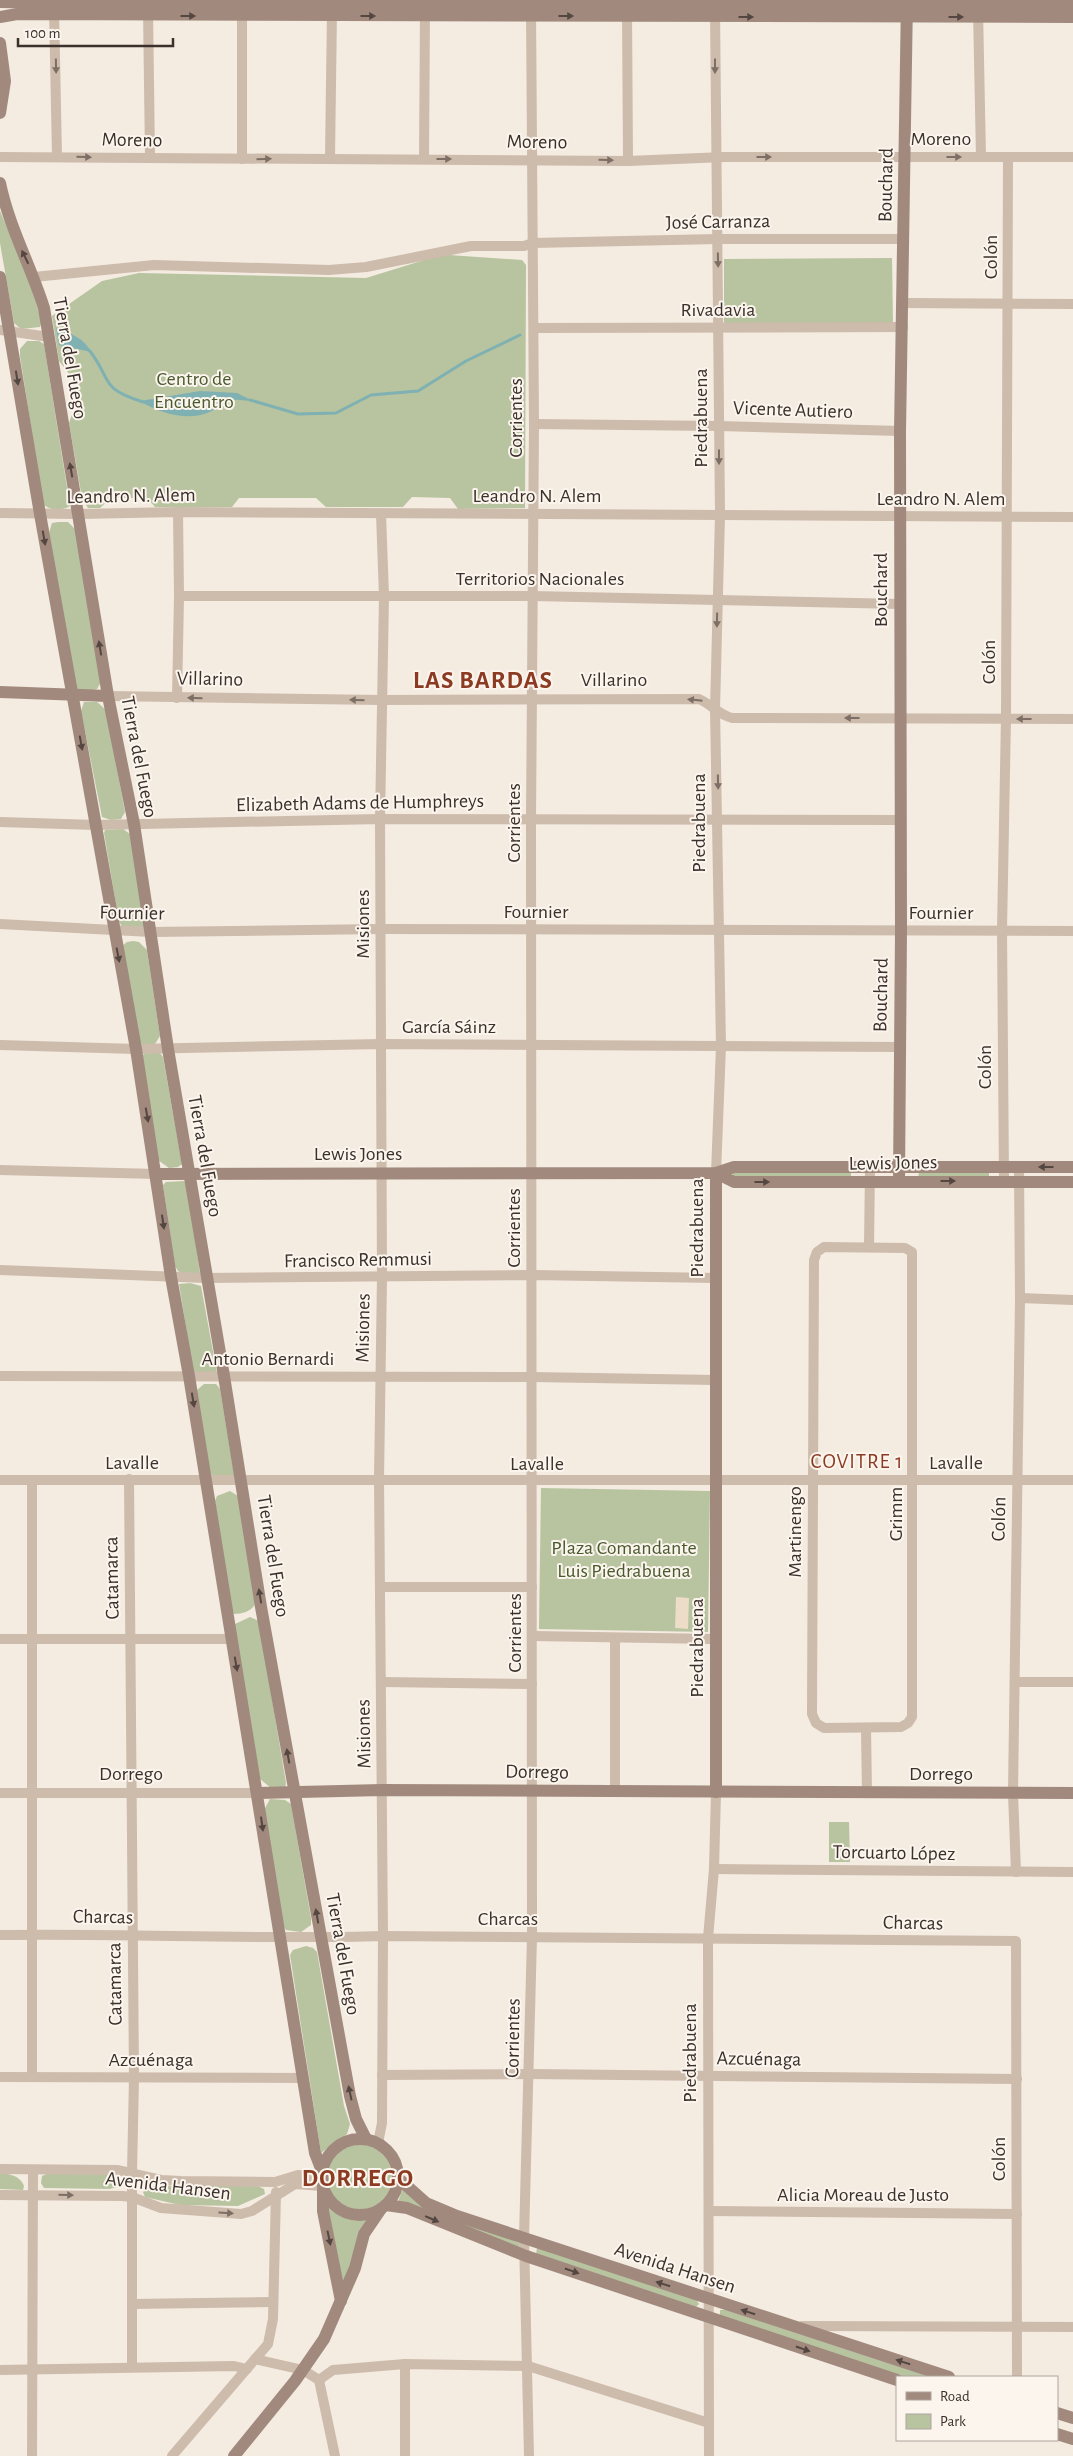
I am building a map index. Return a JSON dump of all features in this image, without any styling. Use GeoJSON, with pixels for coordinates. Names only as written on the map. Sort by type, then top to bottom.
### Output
{"type":"FeatureCollection","features":[{"type":"Feature","properties":{"kind":"street"},"geometry":{"type":"LineString","coordinates":[[0,2],[54,6],[148,7],[978,8],[1073,6]]}},
{"type":"Feature","properties":{"kind":"street"},"geometry":{"type":"LineString","coordinates":[[0,17],[54,6]]}},
{"type":"Feature","properties":{"kind":"street"},"geometry":{"type":"LineString","coordinates":[[54,6],[58,157]]}},
{"type":"Feature","properties":{"kind":"street"},"geometry":{"type":"LineString","coordinates":[[148,7],[150,158]]}},
{"type":"Feature","properties":{"kind":"street"},"geometry":{"type":"LineString","coordinates":[[242,7],[242,160]]}},
{"type":"Feature","properties":{"kind":"street"},"geometry":{"type":"LineString","coordinates":[[330,158],[332,7]]}},
{"type":"Feature","properties":{"kind":"street"},"geometry":{"type":"LineString","coordinates":[[424,159],[425,7]]}},
{"type":"Feature","properties":{"kind":"street","name":"Corrientes"},"geometry":{"type":"LineString","coordinates":[[529,2456],[526,2256],[524,2238],[532,1937],[531,819],[534,328],[531,7]]}},
{"type":"Feature","properties":{"kind":"street"},"geometry":{"type":"LineString","coordinates":[[627,7],[628,161]]}},
{"type":"Feature","properties":{"kind":"street","name":"Piedrabuena"},"geometry":{"type":"LineString","coordinates":[[709,2456],[707,2316],[709,2300],[708,1938],[714,1869],[716,1792],[716,1173],[721,1046],[719,819],[715,710],[720,515],[715,7]]}},
{"type":"Feature","properties":{"kind":"street","name":"Bouchard"},"geometry":{"type":"LineString","coordinates":[[899,1181],[901,930],[900,431],[904,303],[903,239],[907,8]]}},
{"type":"Feature","properties":{"kind":"street"},"geometry":{"type":"LineString","coordinates":[[978,8],[1073,17]]}},
{"type":"Feature","properties":{"kind":"street"},"geometry":{"type":"LineString","coordinates":[[978,8],[982,157]]}},
{"type":"Feature","properties":{"kind":"street"},"geometry":{"type":"LineString","coordinates":[[0,43],[5,81],[0,113]]}},
{"type":"Feature","properties":{"kind":"street","name":"Moreno"},"geometry":{"type":"LineString","coordinates":[[0,157],[628,161],[905,156],[1073,158]]}},
{"type":"Feature","properties":{"kind":"street","name":"Colón"},"geometry":{"type":"LineString","coordinates":[[1004,1182],[1002,930],[1006,718],[1009,304],[1008,157]]}},
{"type":"Feature","properties":{"kind":"street","name":"Tierra del Fuego"},"geometry":{"type":"LineString","coordinates":[[0,183],[10,223],[34,276],[44,308],[108,696],[134,824],[168,1049],[294,1792],[350,2096],[356,2120],[372,2141]]}},
{"type":"Feature","properties":{"kind":"street","name":"José Carranza"},"geometry":{"type":"LineString","coordinates":[[34,276],[154,265],[329,270],[390,264],[471,246],[524,246],[533,243],[718,239],[903,239]]}},
{"type":"Feature","properties":{"kind":"street"},"geometry":{"type":"LineString","coordinates":[[0,277],[5,330],[40,514],[157,1174],[171,1277],[258,1793],[279,1939],[315,2153],[329,2200],[337,2208],[359,2215],[370,2214],[383,2207]]}},
{"type":"Feature","properties":{"kind":"street"},"geometry":{"type":"LineString","coordinates":[[904,303],[1073,304]]}},
{"type":"Feature","properties":{"kind":"street","name":"Rivadavia"},"geometry":{"type":"LineString","coordinates":[[534,328],[903,327]]}},
{"type":"Feature","properties":{"kind":"street"},"geometry":{"type":"LineString","coordinates":[[5,330],[49,337]]}},
{"type":"Feature","properties":{"kind":"street","name":"Vicente Autiero"},"geometry":{"type":"LineString","coordinates":[[534,424],[719,426],[900,431]]}},
{"type":"Feature","properties":{"kind":"street"},"geometry":{"type":"LineString","coordinates":[[177,698],[180,596],[178,512]]}},
{"type":"Feature","properties":{"kind":"street","name":"Leandro N. Alem"},"geometry":{"type":"LineString","coordinates":[[0,513],[532,513],[1073,517]]}},
{"type":"Feature","properties":{"kind":"street","name":"Misiones"},"geometry":{"type":"LineString","coordinates":[[372,2141],[382,2123],[383,1936],[379,1479],[382,1277],[380,819],[384,596],[381,514]]}},
{"type":"Feature","properties":{"kind":"street","name":"Territorios Nacionales"},"geometry":{"type":"LineString","coordinates":[[180,596],[532,596],[900,604]]}},
{"type":"Feature","properties":{"kind":"street","name":"Villarino"},"geometry":{"type":"LineString","coordinates":[[0,692],[177,698],[382,700],[699,699],[724,716],[732,718],[1073,719]]}},
{"type":"Feature","properties":{"kind":"street","name":"Elizabeth Adams de Humphreys"},"geometry":{"type":"LineString","coordinates":[[0,822],[96,825],[380,819],[901,820]]}},
{"type":"Feature","properties":{"kind":"street","name":"Fournier"},"geometry":{"type":"LineString","coordinates":[[0,924],[151,932],[380,929],[1073,931]]}},
{"type":"Feature","properties":{"kind":"street","name":"García Sáinz"},"geometry":{"type":"LineString","coordinates":[[0,1045],[136,1049],[381,1044],[899,1047]]}},
{"type":"Feature","properties":{"kind":"street","name":"Lewis Jones"},"geometry":{"type":"LineString","coordinates":[[0,1170],[157,1174],[382,1172],[716,1173],[734,1167],[1073,1166]]}},
{"type":"Feature","properties":{"kind":"street"},"geometry":{"type":"LineString","coordinates":[[869,1247],[870,1167]]}},
{"type":"Feature","properties":{"kind":"street","name":"Colón"},"geometry":{"type":"LineString","coordinates":[[1016,1872],[1013,1793],[1020,1298],[1019,1167]]}},
{"type":"Feature","properties":{"kind":"street","name":"Lewis Jones"},"geometry":{"type":"LineString","coordinates":[[716,1173],[734,1182],[1073,1182]]}},
{"type":"Feature","properties":{"kind":"street","name":"Martinengo"},"geometry":{"type":"LineString","coordinates":[[866,1729],[824,1728],[816,1723],[812,1714],[814,1260],[817,1252],[824,1247],[869,1247]]}},
{"type":"Feature","properties":{"kind":"street","name":"Grimm"},"geometry":{"type":"LineString","coordinates":[[866,1729],[901,1727],[908,1723],[912,1717],[912,1252],[905,1248],[869,1247]]}},
{"type":"Feature","properties":{"kind":"street","name":"Francisco Remmusi"},"geometry":{"type":"LineString","coordinates":[[0,1270],[206,1278],[532,1275],[717,1278]]}},
{"type":"Feature","properties":{"kind":"street"},"geometry":{"type":"LineString","coordinates":[[1020,1298],[1073,1300]]}},
{"type":"Feature","properties":{"kind":"street","name":"Antonio Bernardi"},"geometry":{"type":"LineString","coordinates":[[0,1376],[532,1377],[716,1380]]}},
{"type":"Feature","properties":{"kind":"street","name":"Lavalle"},"geometry":{"type":"LineString","coordinates":[[0,1480],[32,1482],[129,1479],[206,1482],[242,1479],[379,1479],[533,1482],[813,1482],[1073,1480]]}},
{"type":"Feature","properties":{"kind":"street","name":"Catamarca"},"geometry":{"type":"LineString","coordinates":[[129,1479],[134,2078],[132,2367]]}},
{"type":"Feature","properties":{"kind":"street"},"geometry":{"type":"LineString","coordinates":[[32,1482],[30,1639],[33,1934],[32,2077]]}},
{"type":"Feature","properties":{"kind":"street"},"geometry":{"type":"LineString","coordinates":[[380,1587],[532,1587]]}},
{"type":"Feature","properties":{"kind":"street"},"geometry":{"type":"LineString","coordinates":[[532,1636],[615,1639],[716,1639]]}},
{"type":"Feature","properties":{"kind":"street"},"geometry":{"type":"LineString","coordinates":[[0,1639],[232,1639]]}},
{"type":"Feature","properties":{"kind":"street"},"geometry":{"type":"LineString","coordinates":[[615,1639],[615,1792]]}},
{"type":"Feature","properties":{"kind":"street"},"geometry":{"type":"LineString","coordinates":[[381,1682],[532,1684]]}},
{"type":"Feature","properties":{"kind":"street"},"geometry":{"type":"LineString","coordinates":[[1014,1682],[1073,1682]]}},
{"type":"Feature","properties":{"kind":"street"},"geometry":{"type":"LineString","coordinates":[[866,1729],[867,1793]]}},
{"type":"Feature","properties":{"kind":"street","name":"Dorrego"},"geometry":{"type":"LineString","coordinates":[[0,1793],[258,1793],[382,1790],[1073,1793]]}},
{"type":"Feature","properties":{"kind":"street","name":"Torcuarto López"},"geometry":{"type":"LineString","coordinates":[[714,1869],[1073,1872]]}},
{"type":"Feature","properties":{"kind":"street","name":"Charcas"},"geometry":{"type":"LineString","coordinates":[[0,1935],[132,1935],[279,1939],[383,1936],[1016,1941]]}},
{"type":"Feature","properties":{"kind":"street","name":"Colón"},"geometry":{"type":"LineString","coordinates":[[1016,1941],[1017,2376]]}},
{"type":"Feature","properties":{"kind":"street","name":"Azcuénaga"},"geometry":{"type":"LineString","coordinates":[[382,2075],[529,2074],[1016,2079]]}},
{"type":"Feature","properties":{"kind":"street","name":"Azcuénaga"},"geometry":{"type":"LineString","coordinates":[[0,2077],[302,2078]]}},
{"type":"Feature","properties":{"kind":"street"},"geometry":{"type":"LineString","coordinates":[[234,2456],[303,2370],[324,2339],[341,2301],[355,2268],[364,2234],[394,2193],[398,2178],[393,2158],[372,2141],[351,2140],[337,2146],[327,2157],[322,2181],[323,2210],[341,2301]]}},
{"type":"Feature","properties":{"kind":"street","name":"Avenida Hansen"},"geometry":{"type":"LineString","coordinates":[[0,2169],[117,2170],[161,2180],[275,2182],[298,2176],[322,2181]]}},
{"type":"Feature","properties":{"kind":"street"},"geometry":{"type":"LineString","coordinates":[[32,2456],[33,2170]]}},
{"type":"Feature","properties":{"kind":"street","name":"Avenida Hansen"},"geometry":{"type":"LineString","coordinates":[[398,2178],[426,2203],[457,2216],[946,2376]]}},
{"type":"Feature","properties":{"kind":"street","name":"Avenida Hansen"},"geometry":{"type":"LineString","coordinates":[[0,2195],[132,2197],[161,2208],[241,2214],[252,2211],[295,2184],[322,2181]]}},
{"type":"Feature","properties":{"kind":"street"},"geometry":{"type":"LineString","coordinates":[[172,2456],[268,2344],[271,2336],[273,2302],[275,2182]]}},
{"type":"Feature","properties":{"kind":"street","name":"Avenida Hansen"},"geometry":{"type":"LineString","coordinates":[[383,2207],[407,2208],[526,2256],[896,2380]]}},
{"type":"Feature","properties":{"kind":"street","name":"Alicia Moreau de Justo"},"geometry":{"type":"LineString","coordinates":[[709,2211],[1017,2214]]}},
{"type":"Feature","properties":{"kind":"street"},"geometry":{"type":"LineString","coordinates":[[132,2304],[273,2302]]}},
{"type":"Feature","properties":{"kind":"street"},"geometry":{"type":"LineString","coordinates":[[794,2326],[1073,2327]]}},
{"type":"Feature","properties":{"kind":"street"},"geometry":{"type":"LineString","coordinates":[[255,2359],[303,2370],[319,2380],[335,2456]]}},
{"type":"Feature","properties":{"kind":"street"},"geometry":{"type":"LineString","coordinates":[[405,2364],[405,2456]]}},
{"type":"Feature","properties":{"kind":"street"},"geometry":{"type":"LineString","coordinates":[[319,2380],[333,2370],[405,2364],[528,2366],[709,2423]]}},
{"type":"Feature","properties":{"kind":"street"},"geometry":{"type":"LineString","coordinates":[[0,2370],[234,2366],[247,2369]]}},
{"type":"Feature","properties":{"kind":"street"},"geometry":{"type":"LineString","coordinates":[[1058,2412],[1073,2418]]}},
{"type":"Feature","properties":{"kind":"street"},"geometry":{"type":"LineString","coordinates":[[1058,2434],[1073,2439]]}},
{"type":"Feature","properties":{"kind":"green space"},"geometry":{"type":"Polygon","coordinates":[[[0,211],[27,275],[42,321],[40,327],[21,329],[14,323],[0,243],[0,211]]]}},
{"type":"Feature","properties":{"kind":"green space","name":"Centro de Encuentro"},"geometry":{"type":"Polygon","coordinates":[[[449,255],[522,260],[526,265],[525,508],[458,509],[450,498],[412,497],[403,507],[326,507],[316,498],[239,498],[232,507],[155,507],[147,498],[111,498],[100,508],[88,508],[82,498],[69,423],[78,398],[74,380],[59,361],[52,316],[102,281],[139,273],[366,278],[434,257],[449,255]]]}},
{"type":"Feature","properties":{"kind":"green space"},"geometry":{"type":"Polygon","coordinates":[[[892,258],[893,324],[724,324],[724,259],[892,258]]]}},
{"type":"Feature","properties":{"kind":"green space"},"geometry":{"type":"Polygon","coordinates":[[[27,341],[39,341],[44,344],[70,506],[64,509],[56,510],[43,504],[20,356],[20,349],[27,341]]]}},
{"type":"Feature","properties":{"kind":"green space"},"geometry":{"type":"Polygon","coordinates":[[[68,522],[76,530],[101,682],[97,689],[82,691],[75,687],[49,533],[52,523],[68,522]]]}},
{"type":"Feature","properties":{"kind":"green space"},"geometry":{"type":"Polygon","coordinates":[[[84,702],[97,702],[106,710],[125,812],[121,819],[111,820],[102,817],[81,711],[84,702]]]}},
{"type":"Feature","properties":{"kind":"green space"},"geometry":{"type":"Polygon","coordinates":[[[123,829],[130,834],[145,928],[122,926],[119,922],[104,833],[105,830],[123,829]]]}},
{"type":"Feature","properties":{"kind":"green space"},"geometry":{"type":"Polygon","coordinates":[[[127,942],[139,942],[147,950],[160,1036],[155,1044],[143,1045],[139,1042],[122,946],[127,942]]]}},
{"type":"Feature","properties":{"kind":"green space"},"geometry":{"type":"Polygon","coordinates":[[[145,1053],[160,1053],[163,1057],[182,1164],[178,1167],[169,1168],[158,1160],[141,1057],[145,1053]]]}},
{"type":"Feature","properties":{"kind":"green space"},"geometry":{"type":"Polygon","coordinates":[[[733,1172],[851,1172],[851,1177],[733,1177],[733,1172]]]}},
{"type":"Feature","properties":{"kind":"green space"},"geometry":{"type":"Polygon","coordinates":[[[919,1172],[989,1172],[989,1177],[918,1178],[919,1172]]]}},
{"type":"Feature","properties":{"kind":"green space"},"geometry":{"type":"Polygon","coordinates":[[[184,1181],[187,1183],[200,1273],[187,1277],[178,1271],[175,1266],[163,1185],[166,1182],[184,1181]]]}},
{"type":"Feature","properties":{"kind":"green space"},"geometry":{"type":"Polygon","coordinates":[[[190,1283],[201,1286],[217,1373],[199,1377],[193,1371],[179,1284],[190,1283]]]}},
{"type":"Feature","properties":{"kind":"green space"},"geometry":{"type":"Polygon","coordinates":[[[204,1384],[216,1384],[220,1389],[234,1474],[233,1478],[213,1477],[209,1471],[197,1390],[204,1384]]]}},
{"type":"Feature","properties":{"kind":"green space","name":"Plaza Comandante Luis Piedrabuena"},"geometry":{"type":"Polygon","coordinates":[[[541,1488],[710,1491],[708,1632],[539,1629],[541,1488]]]}},
{"type":"Feature","properties":{"kind":"green space"},"geometry":{"type":"Polygon","coordinates":[[[230,1491],[238,1496],[255,1604],[252,1609],[246,1612],[234,1614],[231,1609],[215,1501],[217,1496],[230,1491]]]}},
{"type":"Feature","properties":{"kind":"green space"},"geometry":{"type":"Polygon","coordinates":[[[250,1617],[259,1621],[286,1783],[285,1789],[271,1788],[260,1779],[233,1625],[250,1617]]]}},
{"type":"Feature","properties":{"kind":"green space"},"geometry":{"type":"Polygon","coordinates":[[[270,1799],[285,1800],[291,1804],[311,1918],[311,1925],[301,1932],[286,1930],[283,1925],[264,1810],[270,1799]]]}},
{"type":"Feature","properties":{"kind":"green space"},"geometry":{"type":"Polygon","coordinates":[[[829,1822],[849,1822],[850,1862],[829,1862],[829,1822]]]}},
{"type":"Feature","properties":{"kind":"green space"},"geometry":{"type":"Polygon","coordinates":[[[306,1946],[313,1948],[317,1952],[344,2106],[350,2124],[347,2134],[321,2153],[290,1955],[293,1950],[306,1946]]]}},
{"type":"Feature","properties":{"kind":"green space"},"geometry":{"type":"Polygon","coordinates":[[[359,2144],[371,2147],[382,2154],[389,2165],[392,2177],[389,2189],[382,2200],[371,2207],[359,2210],[347,2207],[336,2200],[329,2189],[326,2177],[329,2165],[336,2154],[347,2147],[359,2144]]]}},
{"type":"Feature","properties":{"kind":"green space"},"geometry":{"type":"Polygon","coordinates":[[[0,2173],[18,2178],[24,2186],[23,2190],[0,2189],[0,2173]]]}},
{"type":"Feature","properties":{"kind":"green space"},"geometry":{"type":"Polygon","coordinates":[[[49,2173],[114,2174],[120,2177],[121,2182],[118,2187],[109,2189],[44,2188],[41,2183],[42,2176],[49,2173]]]}},
{"type":"Feature","properties":{"kind":"green space"},"geometry":{"type":"Polygon","coordinates":[[[160,2184],[186,2187],[228,2184],[253,2185],[264,2189],[265,2194],[238,2206],[180,2205],[145,2197],[143,2192],[160,2184]]]}},
{"type":"Feature","properties":{"kind":"green space"},"geometry":{"type":"Polygon","coordinates":[[[403,2188],[519,2243],[520,2250],[398,2202],[403,2188]]]}},
{"type":"Feature","properties":{"kind":"green space"},"geometry":{"type":"Polygon","coordinates":[[[327,2202],[354,2217],[372,2217],[343,2286],[327,2202]]]}},
{"type":"Feature","properties":{"kind":"green space"},"geometry":{"type":"Polygon","coordinates":[[[537,2248],[696,2299],[699,2304],[696,2307],[536,2254],[537,2248]]]}},
{"type":"Feature","properties":{"kind":"green space"},"geometry":{"type":"Polygon","coordinates":[[[720,2310],[726,2310],[927,2376],[899,2376],[720,2316],[720,2310]]]}},
{"type":"Feature","properties":{"kind":"shaded area"},"geometry":{"type":"Polygon","coordinates":[[[676,1597],[689,1598],[688,1629],[675,1628],[676,1597]]]}},
{"type":"Feature","properties":{"kind":"water"},"geometry":{"type":"Polygon","coordinates":[[[56,328],[81,340],[91,352],[59,345],[56,328]]]}},
{"type":"Feature","properties":{"kind":"water"},"geometry":{"type":"Polygon","coordinates":[[[200,391],[237,393],[253,401],[230,401],[203,414],[185,416],[157,410],[140,401],[200,391]]]}},
{"type":"Feature","properties":{"kind":"waterway"},"geometry":{"type":"LineString","coordinates":[[250,400],[298,414],[336,413],[371,395],[418,391],[466,361],[520,335]]}},
{"type":"Feature","properties":{"kind":"waterway"},"geometry":{"type":"LineString","coordinates":[[89,350],[112,387],[129,397],[143,402]]}},
{"type":"Feature","properties":{"kind":"district","name":"LAS BARDAS"},"geometry":{"type":"Point","coordinates":[483,680]}},
{"type":"Feature","properties":{"kind":"district","name":"COVITRE 1"},"geometry":{"type":"Point","coordinates":[857,1461]}},
{"type":"Feature","properties":{"kind":"district","name":"DORREGO"},"geometry":{"type":"Point","coordinates":[358,2178]}}]}
